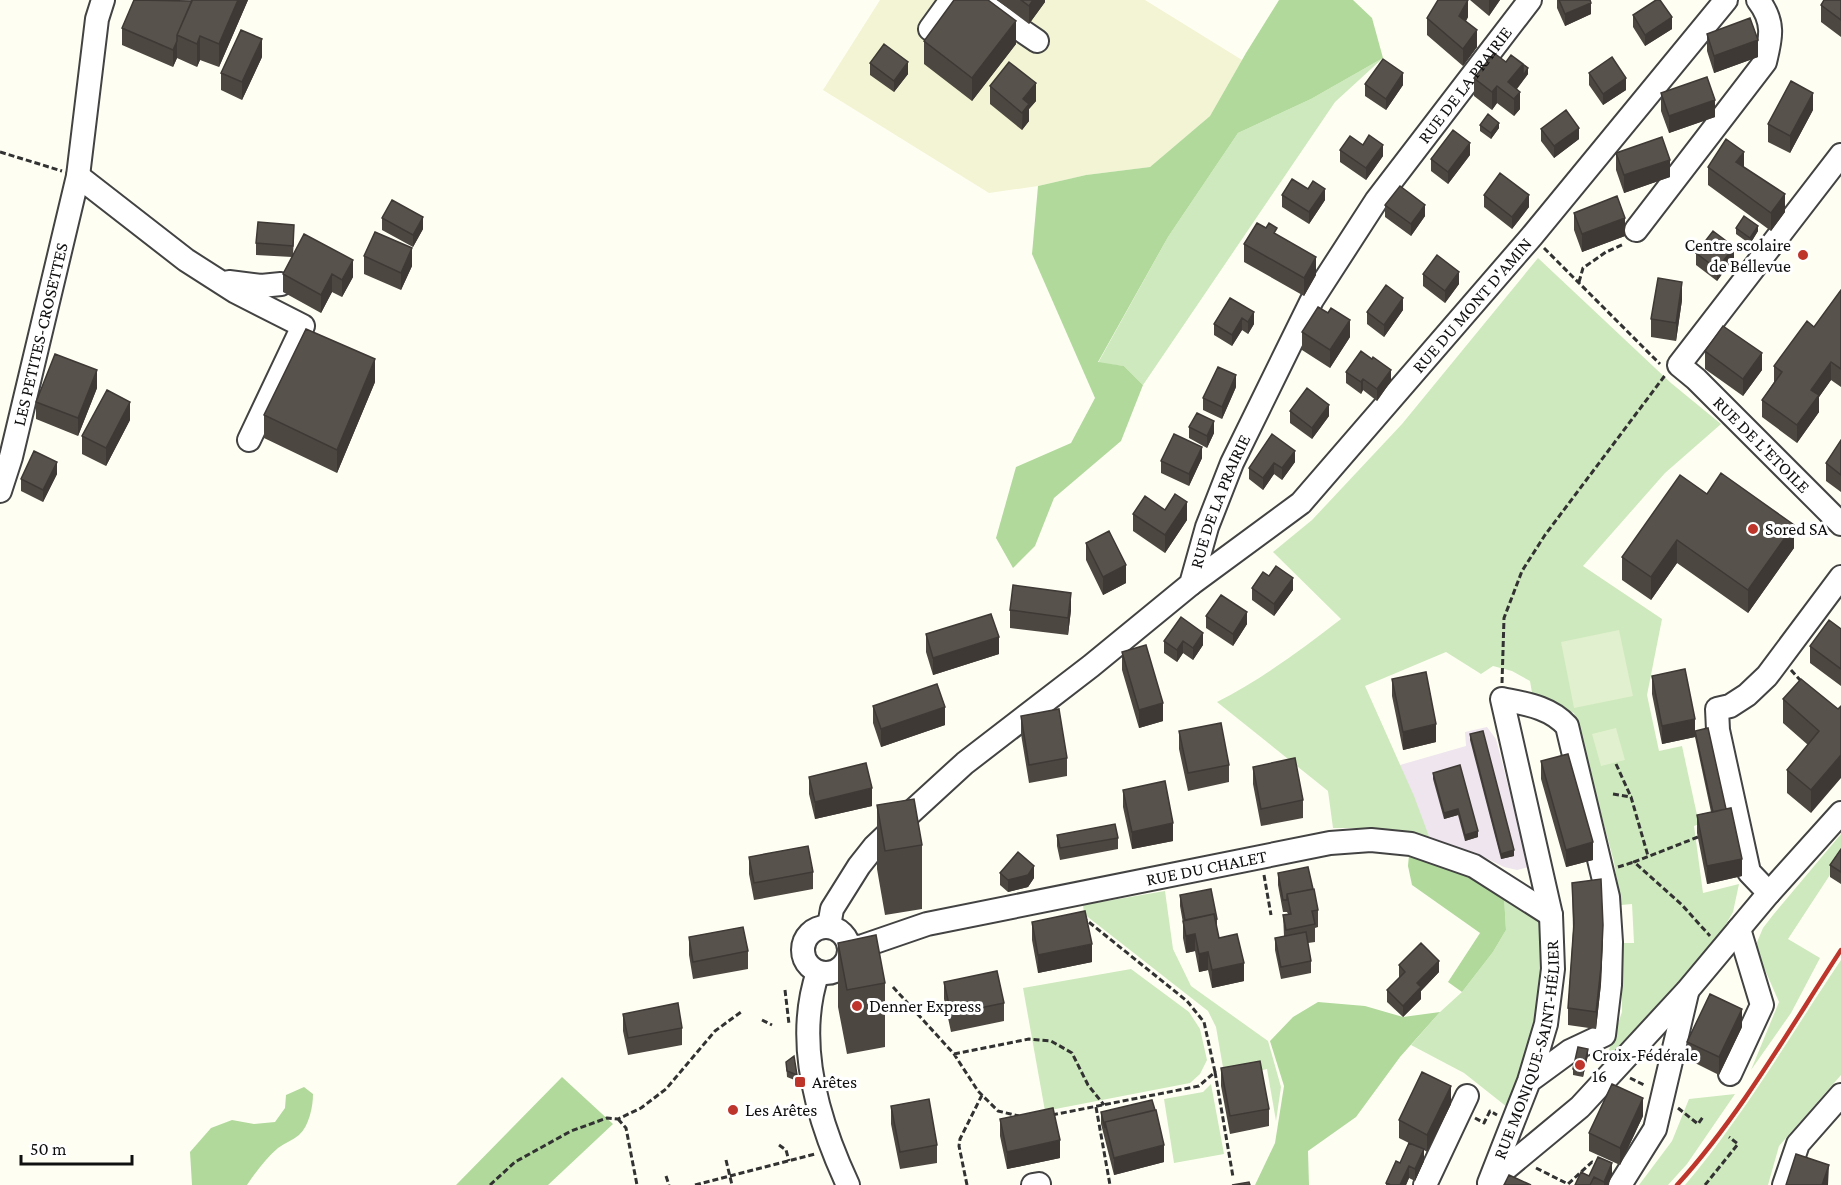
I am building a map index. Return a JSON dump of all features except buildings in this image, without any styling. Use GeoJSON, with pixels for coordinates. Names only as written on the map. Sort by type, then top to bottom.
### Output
{"type":"FeatureCollection","features":[{"type":"Feature","properties":{"kind":"street","name":"LES PETITES-CROSETTES"},"geometry":{"type":"LineString","coordinates":[[0,491],[12,457],[78,176],[96,19],[103,0]]}},
{"type":"Feature","properties":{"kind":"street"},"geometry":{"type":"LineString","coordinates":[[930,29],[951,0]]}},
{"type":"Feature","properties":{"kind":"street"},"geometry":{"type":"LineString","coordinates":[[977,0],[1037,41]]}},
{"type":"Feature","properties":{"kind":"street","name":"RUE DE LA PRAIRIE"},"geometry":{"type":"LineString","coordinates":[[829,926],[832,909],[859,866],[874,847],[894,828],[965,763],[1191,584],[1207,527],[1232,463],[1312,300],[1376,201],[1530,0]]}},
{"type":"Feature","properties":{"kind":"street","name":"RUE DU MONT D'AMIN"},"geometry":{"type":"LineString","coordinates":[[1191,584],[1300,503],[1532,237],[1726,0]]}},
{"type":"Feature","properties":{"kind":"street"},"geometry":{"type":"LineString","coordinates":[[1636,230],[1765,62],[1772,33],[1763,7],[1758,0]]}},
{"type":"Feature","properties":{"kind":"street"},"geometry":{"type":"LineString","coordinates":[[1679,365],[1840,159]]}},
{"type":"Feature","properties":{"kind":"street"},"geometry":{"type":"LineString","coordinates":[[78,176],[186,260],[303,326],[249,440]]}},
{"type":"Feature","properties":{"kind":"street"},"geometry":{"type":"LineString","coordinates":[[218,280],[261,286],[281,284]]}},
{"type":"Feature","properties":{"kind":"street","name":"RUE DE L'ETOILE"},"geometry":{"type":"LineString","coordinates":[[1679,365],[1696,379],[1841,525]]}},
{"type":"Feature","properties":{"kind":"street"},"geometry":{"type":"LineString","coordinates":[[1769,893],[1749,872],[1718,730],[1717,709],[1730,706],[1747,695],[1773,667],[1841,577]]}},
{"type":"Feature","properties":{"kind":"street"},"geometry":{"type":"LineString","coordinates":[[1502,699],[1544,709],[1554,714],[1567,726],[1608,897],[1610,963],[1604,1035],[1570,1051],[1529,1081]]}},
{"type":"Feature","properties":{"kind":"street","name":"RUE MONIQUE-SAINT-HÉLIER"},"geometry":{"type":"LineString","coordinates":[[1487,1184],[1529,1081],[1546,1024],[1552,969],[1551,915],[1502,699]]}},
{"type":"Feature","properties":{"kind":"street"},"geometry":{"type":"LineString","coordinates":[[1487,1184],[1580,1107],[1687,992],[1769,893],[1841,813]]}},
{"type":"Feature","properties":{"kind":"street","name":"RUE DU CHALET"},"geometry":{"type":"LineString","coordinates":[[850,948],[863,946],[927,924],[1330,843],[1371,840],[1411,844],[1474,866],[1551,915]]}},
{"type":"Feature","properties":{"kind":"street"},"geometry":{"type":"LineString","coordinates":[[829,926],[843,933],[850,948],[849,956],[840,969],[825,973],[812,968],[804,956],[804,942],[817,928],[829,926]]}},
{"type":"Feature","properties":{"kind":"street"},"geometry":{"type":"LineString","coordinates":[[1730,1074],[1762,1005],[1739,929]]}},
{"type":"Feature","properties":{"kind":"street"},"geometry":{"type":"LineString","coordinates":[[818,972],[813,990],[809,1037],[813,1082],[832,1150],[848,1185]]}},
{"type":"Feature","properties":{"kind":"street"},"geometry":{"type":"LineString","coordinates":[[1620,1185],[1655,1129],[1687,992]]}},
{"type":"Feature","properties":{"kind":"street"},"geometry":{"type":"LineString","coordinates":[[1784,1185],[1798,1144],[1841,1095]]}},
{"type":"Feature","properties":{"kind":"street"},"geometry":{"type":"LineString","coordinates":[[1425,1185],[1467,1096]]}},
{"type":"Feature","properties":{"kind":"path"},"geometry":{"type":"LineString","coordinates":[[0,152],[78,176]]}},
{"type":"Feature","properties":{"kind":"path"},"geometry":{"type":"LineString","coordinates":[[1579,282],[1583,268],[1606,252],[1630,241],[1636,230]]}},
{"type":"Feature","properties":{"kind":"path"},"geometry":{"type":"LineString","coordinates":[[1547,251],[1657,360]]}},
{"type":"Feature","properties":{"kind":"path"},"geometry":{"type":"LineString","coordinates":[[1502,699],[1504,618],[1522,571],[1545,535],[1661,380],[1668,371],[1679,365]]}},
{"type":"Feature","properties":{"kind":"path"},"geometry":{"type":"LineString","coordinates":[[1773,667],[1803,684]]}},
{"type":"Feature","properties":{"kind":"path"},"geometry":{"type":"LineString","coordinates":[[1616,764],[1631,797],[1648,856]]}},
{"type":"Feature","properties":{"kind":"path"},"geometry":{"type":"LineString","coordinates":[[1613,794],[1631,797]]}},
{"type":"Feature","properties":{"kind":"path"},"geometry":{"type":"LineString","coordinates":[[1615,868],[1698,837]]}},
{"type":"Feature","properties":{"kind":"path"},"geometry":{"type":"LineString","coordinates":[[1260,857],[1271,915]]}},
{"type":"Feature","properties":{"kind":"path"},"geometry":{"type":"LineString","coordinates":[[1634,862],[1682,905],[1703,930]]}},
{"type":"Feature","properties":{"kind":"path"},"geometry":{"type":"LineString","coordinates":[[1058,897],[1187,1001],[1204,1022],[1233,1177]]}},
{"type":"Feature","properties":{"kind":"path"},"geometry":{"type":"LineString","coordinates":[[893,987],[954,1054],[982,1095],[998,1111],[1020,1116]]}},
{"type":"Feature","properties":{"kind":"path"},"geometry":{"type":"LineString","coordinates":[[785,990],[789,1025]]}},
{"type":"Feature","properties":{"kind":"path"},"geometry":{"type":"LineString","coordinates":[[490,1185],[515,1162],[571,1131],[607,1119],[618,1119],[640,1108],[666,1089],[715,1031],[741,1012]]}},
{"type":"Feature","properties":{"kind":"path"},"geometry":{"type":"LineString","coordinates":[[762,1020],[772,1025]]}},
{"type":"Feature","properties":{"kind":"path"},"geometry":{"type":"LineString","coordinates":[[954,1054],[1029,1039],[1051,1041],[1072,1053],[1088,1085],[1104,1105]]}},
{"type":"Feature","properties":{"kind":"path"},"geometry":{"type":"LineString","coordinates":[[1614,1070],[1663,1095],[1698,1124],[1703,1117]]}},
{"type":"Feature","properties":{"kind":"path"},"geometry":{"type":"LineString","coordinates":[[1042,1117],[1199,1086],[1215,1072]]}},
{"type":"Feature","properties":{"kind":"path"},"geometry":{"type":"LineString","coordinates":[[967,1185],[959,1146],[960,1139],[982,1095]]}},
{"type":"Feature","properties":{"kind":"path"},"geometry":{"type":"LineString","coordinates":[[1095,1107],[1110,1185]]}},
{"type":"Feature","properties":{"kind":"path"},"geometry":{"type":"LineString","coordinates":[[1474,1118],[1484,1123],[1490,1111],[1499,1116]]}},
{"type":"Feature","properties":{"kind":"path"},"geometry":{"type":"LineString","coordinates":[[618,1119],[626,1128],[637,1185]]}},
{"type":"Feature","properties":{"kind":"path"},"geometry":{"type":"LineString","coordinates":[[1705,1185],[1738,1144],[1729,1137]]}},
{"type":"Feature","properties":{"kind":"path"},"geometry":{"type":"LineString","coordinates":[[779,1145],[786,1150],[789,1161]]}},
{"type":"Feature","properties":{"kind":"path"},"geometry":{"type":"LineString","coordinates":[[695,1185],[822,1153]]}},
{"type":"Feature","properties":{"kind":"path"},"geometry":{"type":"LineString","coordinates":[[726,1160],[732,1185]]}},
{"type":"Feature","properties":{"kind":"path"},"geometry":{"type":"LineString","coordinates":[[1532,1166],[1568,1185],[1592,1162]]}},
{"type":"Feature","properties":{"kind":"path"},"geometry":{"type":"LineString","coordinates":[[666,1176],[669,1185]]}},
{"type":"Feature","properties":{"kind":"shaded area"},"geometry":{"type":"Polygon","coordinates":[[[1487,727],[1496,739],[1529,867],[1517,870],[1504,867],[1476,853],[1430,839],[1400,765],[1466,746],[1465,732],[1487,727]]]}},
{"type":"Feature","properties":{"kind":"green space"},"geometry":{"type":"Polygon","coordinates":[[[880,0],[1145,0],[1242,60],[1210,116],[1150,167],[1086,175],[1038,186],[989,193],[823,90],[880,0]]]}},
{"type":"Feature","properties":{"kind":"green space"},"geometry":{"type":"Polygon","coordinates":[[[1279,0],[1353,0],[1372,18],[1383,58],[1311,99],[1238,133],[1168,237],[1098,362],[1124,366],[1143,385],[1121,441],[1054,498],[1035,546],[1013,568],[996,538],[1016,467],[1071,443],[1095,398],[1032,254],[1038,186],[1086,175],[1150,167],[1210,116],[1279,0]]]}},
{"type":"Feature","properties":{"kind":"green space"},"geometry":{"type":"Polygon","coordinates":[[[1383,58],[1335,102],[1143,385],[1124,366],[1098,363],[1168,237],[1238,133],[1311,99],[1383,58]]]}},
{"type":"Feature","properties":{"kind":"green space"},"geometry":{"type":"Polygon","coordinates":[[[1538,258],[1671,383],[1721,424],[1665,473],[1583,566],[1662,619],[1647,695],[1659,751],[1682,746],[1699,824],[1694,826],[1703,893],[1739,884],[1733,912],[1725,926],[1690,969],[1605,1061],[1622,1012],[1622,943],[1634,943],[1632,904],[1621,905],[1614,862],[1574,713],[1533,699],[1530,681],[1512,671],[1493,666],[1481,674],[1446,652],[1365,686],[1414,796],[1430,839],[1375,828],[1333,828],[1328,791],[1217,702],[1281,664],[1341,619],[1273,552],[1312,520],[1402,424],[1538,258]]]}},
{"type":"Feature","properties":{"kind":"green space"},"geometry":{"type":"Polygon","coordinates":[[[1619,630],[1633,696],[1574,708],[1561,642],[1619,630]]]}},
{"type":"Feature","properties":{"kind":"green space"},"geometry":{"type":"Polygon","coordinates":[[[1616,728],[1625,760],[1601,766],[1592,734],[1616,728]]]}},
{"type":"Feature","properties":{"kind":"green space"},"geometry":{"type":"Polygon","coordinates":[[[1841,834],[1841,858],[1788,939],[1820,958],[1791,1013],[1751,1070],[1779,1002],[1755,947],[1763,928],[1841,834]]]}},
{"type":"Feature","properties":{"kind":"green space"},"geometry":{"type":"Polygon","coordinates":[[[1409,855],[1469,876],[1504,896],[1506,930],[1493,952],[1462,992],[1448,982],[1480,933],[1412,885],[1408,866],[1409,855]]]}},
{"type":"Feature","properties":{"kind":"green space"},"geometry":{"type":"Polygon","coordinates":[[[1165,891],[1173,949],[1191,986],[1268,1041],[1281,1087],[1276,1121],[1267,1069],[1225,1079],[1216,1027],[1208,1011],[1084,914],[1083,905],[1165,891]]]}},
{"type":"Feature","properties":{"kind":"green space"},"geometry":{"type":"Polygon","coordinates":[[[1504,896],[1540,917],[1543,962],[1536,1022],[1526,1057],[1507,1107],[1464,1073],[1411,1045],[1440,1012],[1462,992],[1493,952],[1506,930],[1504,896]]]}},
{"type":"Feature","properties":{"kind":"green space"},"geometry":{"type":"Polygon","coordinates":[[[1841,960],[1841,1075],[1779,1146],[1768,1185],[1685,1185],[1727,1132],[1841,960]]]}},
{"type":"Feature","properties":{"kind":"green space"},"geometry":{"type":"Polygon","coordinates":[[[1131,969],[1189,1012],[1200,1029],[1207,1060],[1200,1074],[1190,1083],[1045,1111],[1023,988],[1131,969]]]}},
{"type":"Feature","properties":{"kind":"green space"},"geometry":{"type":"Polygon","coordinates":[[[1318,1002],[1365,1006],[1403,1017],[1440,1012],[1400,1057],[1356,1117],[1308,1151],[1309,1185],[1255,1185],[1275,1143],[1284,1086],[1270,1041],[1293,1017],[1318,1002]]]}},
{"type":"Feature","properties":{"kind":"green space"},"geometry":{"type":"Polygon","coordinates":[[[562,1077],[613,1124],[548,1185],[456,1185],[562,1077]]]}},
{"type":"Feature","properties":{"kind":"green space"},"geometry":{"type":"Polygon","coordinates":[[[1211,1084],[1224,1154],[1174,1163],[1164,1099],[1203,1092],[1211,1084]]]}},
{"type":"Feature","properties":{"kind":"green space"},"geometry":{"type":"Polygon","coordinates":[[[304,1087],[313,1094],[308,1122],[299,1135],[281,1146],[261,1165],[247,1185],[192,1185],[190,1152],[211,1128],[232,1120],[254,1124],[275,1122],[285,1108],[286,1095],[304,1087]]]}},
{"type":"Feature","properties":{"kind":"green space"},"geometry":{"type":"Polygon","coordinates":[[[1735,1094],[1687,1164],[1668,1185],[1639,1185],[1672,1141],[1689,1099],[1735,1094]]]}},
{"type":"Feature","properties":{"kind":"railway"},"geometry":{"type":"LineString","coordinates":[[1677,1185],[1743,1101],[1841,950]]}},
{"type":"Feature","properties":{"kind":"place","name":"Centre scolaire de Bellevue"},"geometry":{"type":"Point","coordinates":[1803,255]}},
{"type":"Feature","properties":{"kind":"place","name":"Sored SA"},"geometry":{"type":"Point","coordinates":[1753,529]}},
{"type":"Feature","properties":{"kind":"place","name":"Denner Express"},"geometry":{"type":"Point","coordinates":[857,1006]}},
{"type":"Feature","properties":{"kind":"place","name":"Croix-Fédérale 16"},"geometry":{"type":"Point","coordinates":[1580,1065]}},
{"type":"Feature","properties":{"kind":"place","name":"Arêtes"},"geometry":{"type":"Point","coordinates":[800,1082]}},
{"type":"Feature","properties":{"kind":"place","name":"Les Arêtes"},"geometry":{"type":"Point","coordinates":[733,1110]}}]}
